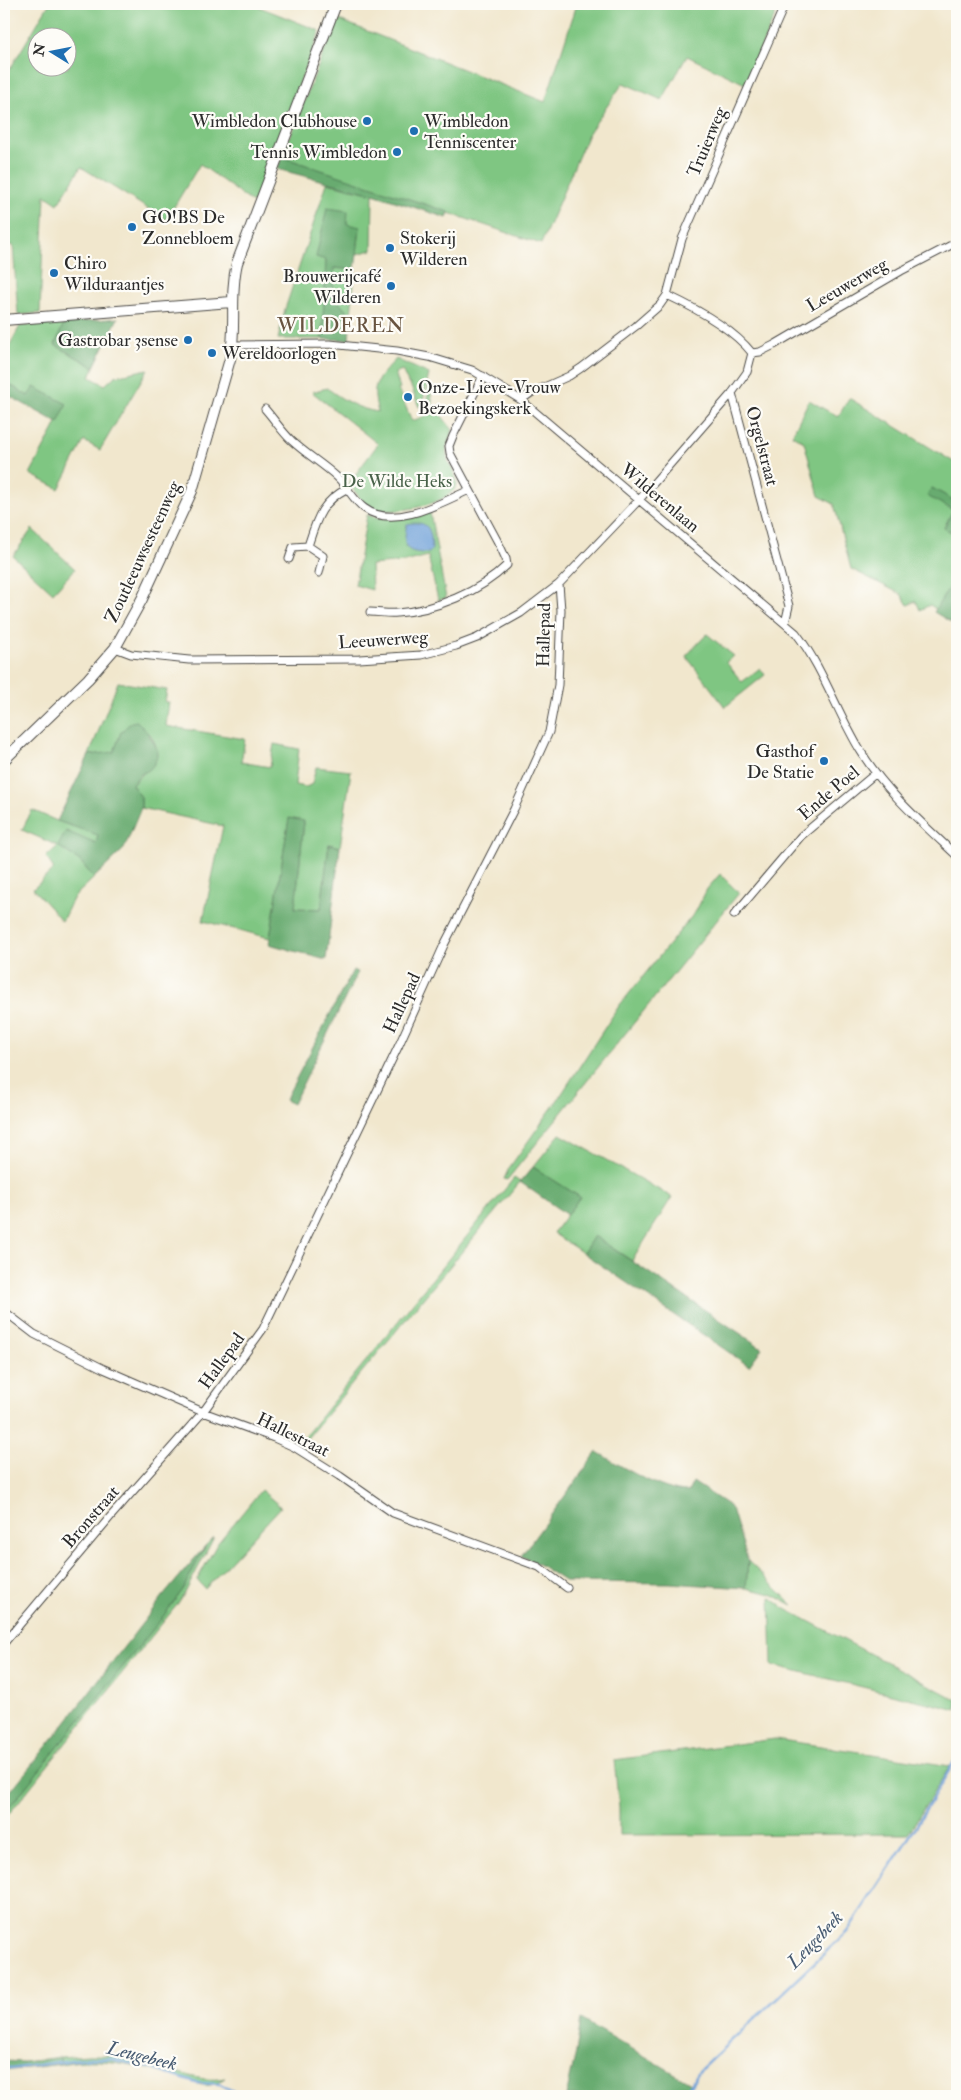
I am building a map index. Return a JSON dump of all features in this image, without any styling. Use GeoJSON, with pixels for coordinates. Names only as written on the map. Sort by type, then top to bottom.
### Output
{"type":"FeatureCollection","features":[{"type":"Feature","properties":{"kind":"street","name":"Zoutleeuwsesteenweg"},"geometry":{"type":"LineString","coordinates":[[4,760],[88,679],[115,648],[142,599],[192,491],[216,412],[233,345],[231,302],[233,278],[243,243],[336,4]]}},
{"type":"Feature","properties":{"kind":"street","name":"Truierweg"},"geometry":{"type":"LineString","coordinates":[[667,295],[682,239],[785,4]]}},
{"type":"Feature","properties":{"kind":"street","name":"Leeuwerweg"},"geometry":{"type":"LineString","coordinates":[[752,353],[760,352],[774,345],[902,271],[957,242]]}},
{"type":"Feature","properties":{"kind":"street"},"geometry":{"type":"LineString","coordinates":[[521,400],[531,393],[582,368],[636,326],[660,305],[667,295],[696,310],[737,337],[752,353]]}},
{"type":"Feature","properties":{"kind":"street"},"geometry":{"type":"LineString","coordinates":[[4,320],[231,302]]}},
{"type":"Feature","properties":{"kind":"street","name":"Wilderenlaan"},"geometry":{"type":"LineString","coordinates":[[233,345],[330,344],[384,348],[429,357],[483,376],[521,400],[785,623],[806,646],[848,729],[876,773],[899,800],[957,856]]}},
{"type":"Feature","properties":{"kind":"street","name":"Orgelstraat"},"geometry":{"type":"LineString","coordinates":[[752,353],[747,372],[732,393],[789,606],[785,623]]}},
{"type":"Feature","properties":{"kind":"street"},"geometry":{"type":"LineString","coordinates":[[370,612],[396,613],[426,609],[473,589],[506,565],[506,558],[450,453],[449,446],[483,376]]}},
{"type":"Feature","properties":{"kind":"street","name":"Leeuwerweg"},"geometry":{"type":"LineString","coordinates":[[115,648],[131,654],[189,660],[359,659],[421,656],[456,646],[496,628],[545,596],[559,584],[639,500],[732,393]]}},
{"type":"Feature","properties":{"kind":"street"},"geometry":{"type":"LineString","coordinates":[[265,409],[291,440],[348,488],[366,510],[378,515],[387,516],[421,512],[469,490]]}},
{"type":"Feature","properties":{"kind":"street"},"geometry":{"type":"LineString","coordinates":[[308,546],[314,526],[326,503],[338,493],[348,488]]}},
{"type":"Feature","properties":{"kind":"street"},"geometry":{"type":"LineString","coordinates":[[289,559],[293,547],[308,546],[323,556],[319,573]]}},
{"type":"Feature","properties":{"kind":"street","name":"Hallepad"},"geometry":{"type":"LineString","coordinates":[[203,1412],[263,1329],[399,1045],[444,945],[514,810],[536,761],[548,732],[557,700],[559,584]]}},
{"type":"Feature","properties":{"kind":"street","name":"Ende Poel"},"geometry":{"type":"LineString","coordinates":[[734,916],[801,836],[876,773]]}},
{"type":"Feature","properties":{"kind":"street","name":"Hallestraat"},"geometry":{"type":"LineString","coordinates":[[4,1310],[34,1334],[104,1369],[203,1412],[294,1447],[326,1466],[393,1513],[539,1567],[567,1588]]}},
{"type":"Feature","properties":{"kind":"street","name":"Bronstraat"},"geometry":{"type":"LineString","coordinates":[[4,1643],[111,1516],[203,1412]]}},
{"type":"Feature","properties":{"kind":"green space"},"geometry":{"type":"Polygon","coordinates":[[[49,4],[252,4],[320,31],[253,203],[200,164],[166,220],[81,167],[58,204],[45,195],[40,313],[18,315],[13,245],[4,246],[4,79],[28,39],[28,78],[78,78],[78,28],[35,28],[49,4]]]}},
{"type":"Feature","properties":{"kind":"green space"},"geometry":{"type":"Polygon","coordinates":[[[577,4],[780,4],[745,84],[687,56],[662,100],[623,83],[588,134],[541,244],[282,157],[337,19],[545,102],[577,4]]]}},
{"type":"Feature","properties":{"kind":"green space"},"geometry":{"type":"Polygon","coordinates":[[[282,157],[449,212],[447,218],[373,194],[277,169],[282,157]]]}},
{"type":"Feature","properties":{"kind":"green space"},"geometry":{"type":"Polygon","coordinates":[[[327,183],[373,194],[372,250],[357,254],[360,227],[316,257],[326,259],[322,339],[278,339],[285,309],[327,183]]]}},
{"type":"Feature","properties":{"kind":"green space"},"geometry":{"type":"Polygon","coordinates":[[[327,208],[348,211],[347,224],[360,227],[355,270],[334,268],[333,296],[351,316],[349,340],[322,339],[326,260],[316,257],[327,208]]]}},
{"type":"Feature","properties":{"kind":"green space"},"geometry":{"type":"Polygon","coordinates":[[[334,268],[355,270],[351,316],[333,296],[334,268]]]}},
{"type":"Feature","properties":{"kind":"green space"},"geometry":{"type":"Polygon","coordinates":[[[118,318],[94,367],[55,345],[64,323],[118,318]]]}},
{"type":"Feature","properties":{"kind":"green space"},"geometry":{"type":"Polygon","coordinates":[[[64,323],[55,345],[94,367],[90,377],[105,385],[115,376],[148,369],[100,450],[84,441],[59,489],[30,474],[67,404],[28,396],[4,381],[4,356],[20,326],[64,323]]]}},
{"type":"Feature","properties":{"kind":"green space","name":"De Wilde Heks"},"geometry":{"type":"Polygon","coordinates":[[[396,359],[429,374],[422,405],[419,407],[402,370],[395,373],[400,388],[398,389],[412,421],[425,416],[429,383],[433,405],[453,430],[447,445],[447,458],[456,477],[457,485],[452,492],[432,503],[405,510],[392,511],[372,508],[359,497],[349,483],[378,444],[312,392],[327,388],[351,403],[364,409],[378,412],[375,394],[377,382],[396,359]]]}},
{"type":"Feature","properties":{"kind":"green space"},"geometry":{"type":"Polygon","coordinates":[[[4,381],[28,396],[34,387],[67,404],[58,423],[4,393],[4,381]]]}},
{"type":"Feature","properties":{"kind":"green space"},"geometry":{"type":"Polygon","coordinates":[[[849,398],[957,464],[957,502],[932,488],[928,496],[953,510],[944,528],[957,535],[957,574],[936,609],[930,605],[920,610],[916,601],[908,605],[901,594],[851,569],[834,504],[819,496],[804,442],[792,435],[809,400],[838,417],[849,398]]]}},
{"type":"Feature","properties":{"kind":"green space"},"geometry":{"type":"Polygon","coordinates":[[[932,488],[957,502],[957,535],[944,528],[953,510],[927,496],[932,488]]]}},
{"type":"Feature","properties":{"kind":"green space"},"geometry":{"type":"Polygon","coordinates":[[[430,512],[446,598],[438,600],[428,556],[405,562],[371,565],[372,590],[355,585],[367,515],[398,518],[430,512]]]}},
{"type":"Feature","properties":{"kind":"green space"},"geometry":{"type":"Polygon","coordinates":[[[32,529],[75,569],[53,593],[13,556],[32,529]]]}},
{"type":"Feature","properties":{"kind":"green space"},"geometry":{"type":"Polygon","coordinates":[[[957,574],[957,626],[934,612],[957,574]]]}},
{"type":"Feature","properties":{"kind":"green space"},"geometry":{"type":"Polygon","coordinates":[[[707,634],[734,656],[726,662],[742,682],[760,668],[765,675],[725,707],[686,656],[707,634]]]}},
{"type":"Feature","properties":{"kind":"green space"},"geometry":{"type":"Polygon","coordinates":[[[118,682],[167,690],[165,702],[169,702],[166,726],[245,739],[241,762],[270,767],[274,744],[299,749],[295,785],[306,787],[312,784],[316,767],[351,771],[340,847],[329,844],[321,909],[295,908],[304,822],[289,819],[270,938],[203,921],[223,826],[141,808],[141,797],[132,785],[149,768],[156,757],[155,743],[150,734],[121,732],[114,753],[89,755],[118,682]]]}},
{"type":"Feature","properties":{"kind":"green space"},"geometry":{"type":"Polygon","coordinates":[[[137,721],[151,737],[157,750],[157,756],[155,763],[150,769],[140,775],[132,785],[141,797],[141,808],[124,849],[94,878],[80,861],[58,846],[66,831],[96,844],[98,835],[57,821],[89,755],[114,752],[121,732],[131,722],[137,721]]]}},
{"type":"Feature","properties":{"kind":"green space"},"geometry":{"type":"Polygon","coordinates":[[[32,810],[57,821],[99,835],[96,844],[58,846],[22,830],[32,810]]]}},
{"type":"Feature","properties":{"kind":"green space"},"geometry":{"type":"Polygon","coordinates":[[[289,818],[304,821],[295,908],[321,909],[329,844],[340,847],[326,960],[269,944],[289,818]]]}},
{"type":"Feature","properties":{"kind":"green space"},"geometry":{"type":"Polygon","coordinates":[[[58,846],[80,861],[94,878],[74,897],[62,921],[33,889],[54,869],[46,857],[58,846]]]}},
{"type":"Feature","properties":{"kind":"green space"},"geometry":{"type":"Polygon","coordinates":[[[720,874],[739,893],[507,1180],[504,1179],[509,1168],[559,1098],[619,1006],[696,911],[707,889],[720,874]]]}},
{"type":"Feature","properties":{"kind":"green space"},"geometry":{"type":"Polygon","coordinates":[[[353,970],[358,972],[293,1104],[285,1100],[353,970]]]}},
{"type":"Feature","properties":{"kind":"green space"},"geometry":{"type":"Polygon","coordinates":[[[560,1134],[672,1197],[632,1261],[594,1236],[583,1253],[553,1233],[580,1197],[533,1167],[560,1134]]]}},
{"type":"Feature","properties":{"kind":"green space"},"geometry":{"type":"Polygon","coordinates":[[[533,1167],[580,1197],[567,1215],[520,1182],[533,1167]]]}},
{"type":"Feature","properties":{"kind":"green space"},"geometry":{"type":"Polygon","coordinates":[[[514,1178],[520,1182],[303,1443],[302,1449],[299,1448],[301,1441],[514,1178]]]}},
{"type":"Feature","properties":{"kind":"green space"},"geometry":{"type":"Polygon","coordinates":[[[594,1236],[762,1348],[749,1366],[583,1253],[594,1236]]]}},
{"type":"Feature","properties":{"kind":"green space"},"geometry":{"type":"Polygon","coordinates":[[[597,1452],[641,1477],[666,1488],[688,1492],[693,1482],[728,1505],[733,1512],[748,1561],[746,1588],[670,1583],[566,1582],[540,1565],[521,1556],[597,1452]]]}},
{"type":"Feature","properties":{"kind":"green space"},"geometry":{"type":"Polygon","coordinates":[[[261,1490],[281,1507],[205,1589],[197,1580],[217,1544],[261,1490]]]}},
{"type":"Feature","properties":{"kind":"green space"},"geometry":{"type":"Polygon","coordinates":[[[214,1537],[185,1593],[176,1606],[4,1820],[4,1814],[159,1622],[182,1591],[206,1545],[214,1537]]]}},
{"type":"Feature","properties":{"kind":"green space"},"geometry":{"type":"Polygon","coordinates":[[[206,1545],[182,1591],[159,1622],[4,1814],[4,1799],[164,1595],[206,1545]]]}},
{"type":"Feature","properties":{"kind":"green space"},"geometry":{"type":"Polygon","coordinates":[[[748,1561],[793,1605],[771,1594],[746,1588],[748,1561]]]}},
{"type":"Feature","properties":{"kind":"green space"},"geometry":{"type":"Polygon","coordinates":[[[770,1597],[784,1608],[957,1700],[957,1710],[772,1665],[770,1597]]]}},
{"type":"Feature","properties":{"kind":"green space"},"geometry":{"type":"Polygon","coordinates":[[[775,1739],[950,1766],[908,1834],[619,1835],[619,1807],[614,1760],[775,1739]]]}},
{"type":"Feature","properties":{"kind":"green space"},"geometry":{"type":"Polygon","coordinates":[[[581,2019],[691,2083],[683,2096],[566,2096],[581,2019]]]}},
{"type":"Feature","properties":{"kind":"green space"},"geometry":{"type":"Polygon","coordinates":[[[89,2055],[136,2059],[205,2079],[225,2078],[215,2084],[206,2086],[153,2070],[116,2062],[80,2061],[61,2064],[60,2057],[89,2055]]]}},
{"type":"Feature","properties":{"kind":"green space"},"geometry":{"type":"Polygon","coordinates":[[[60,2057],[61,2064],[4,2071],[4,2061],[24,2062],[60,2057]]]}},
{"type":"Feature","properties":{"kind":"water"},"geometry":{"type":"Polygon","coordinates":[[[420,523],[429,530],[432,549],[429,553],[415,552],[410,550],[405,544],[407,524],[420,523]]]}},
{"type":"Feature","properties":{"kind":"waterway","name":"Leugebeek"},"geometry":{"type":"LineString","coordinates":[[683,2096],[700,2070],[847,1932],[915,1828],[957,1757]]}},
{"type":"Feature","properties":{"kind":"waterway","name":"Leugebeek"},"geometry":{"type":"LineString","coordinates":[[4,2067],[11,2069],[86,2058],[112,2059],[147,2067],[196,2083],[220,2084],[242,2096]]}},
{"type":"Feature","properties":{"kind":"place","name":"Wimbledon Clubhouse"},"geometry":{"type":"Point","coordinates":[367,121]}},
{"type":"Feature","properties":{"kind":"place","name":"Wimbledon Tenniscenter"},"geometry":{"type":"Point","coordinates":[414,131]}},
{"type":"Feature","properties":{"kind":"place","name":"Tennis Wimbledon"},"geometry":{"type":"Point","coordinates":[397,152]}},
{"type":"Feature","properties":{"kind":"place","name":"GO!BS De Zonnebloem"},"geometry":{"type":"Point","coordinates":[132,227]}},
{"type":"Feature","properties":{"kind":"place","name":"Stokerij Wilderen"},"geometry":{"type":"Point","coordinates":[390,248]}},
{"type":"Feature","properties":{"kind":"place","name":"Chiro Wilduraantjes"},"geometry":{"type":"Point","coordinates":[54,273]}},
{"type":"Feature","properties":{"kind":"place","name":"Brouwerijcafé Wilderen"},"geometry":{"type":"Point","coordinates":[391,286]}},
{"type":"Feature","properties":{"kind":"place","name":"Gastrobar 3sense"},"geometry":{"type":"Point","coordinates":[188,340]}},
{"type":"Feature","properties":{"kind":"place","name":"Wereldoorlogen"},"geometry":{"type":"Point","coordinates":[212,353]}},
{"type":"Feature","properties":{"kind":"place","name":"Onze-Lieve-Vrouw Bezoekingskerk"},"geometry":{"type":"Point","coordinates":[408,397]}},
{"type":"Feature","properties":{"kind":"place","name":"Gasthof De Statie"},"geometry":{"type":"Point","coordinates":[824,761]}},
{"type":"Feature","properties":{"kind":"district","name":"WILDEREN"},"geometry":{"type":"Point","coordinates":[341,325]}}]}
